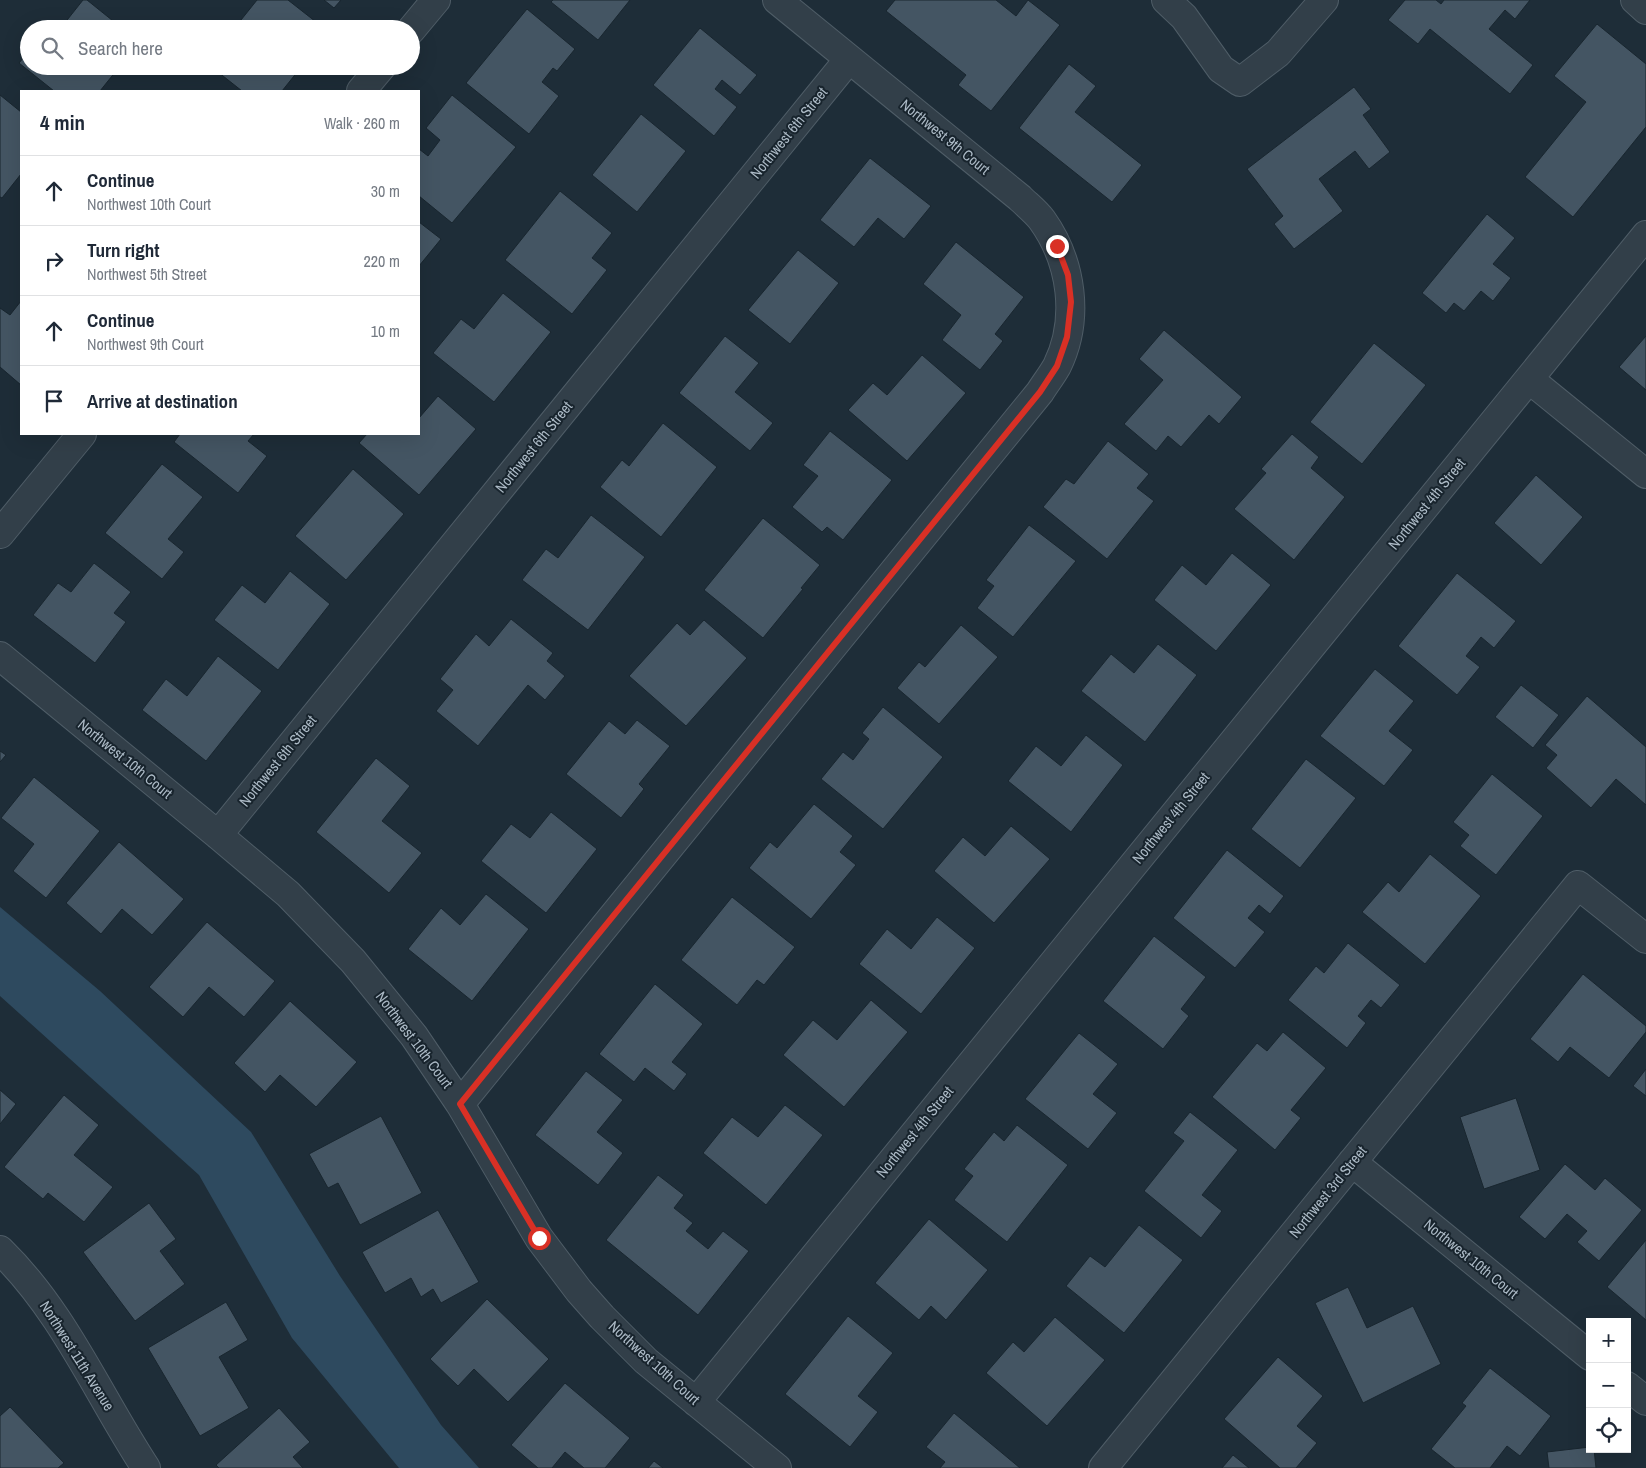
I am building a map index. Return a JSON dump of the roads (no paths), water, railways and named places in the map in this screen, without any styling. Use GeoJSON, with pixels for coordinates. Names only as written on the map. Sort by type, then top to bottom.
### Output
{"type":"FeatureCollection","features":[{"type":"Feature","properties":{"kind":"street"},"geometry":{"type":"LineString","coordinates":[[419,20],[436,0]]}},
{"type":"Feature","properties":{"kind":"street","name":"Northwest 9th Court"},"geometry":{"type":"LineString","coordinates":[[460,1104],[1040,392],[1057,366],[1067,337],[1071,302],[1068,275],[1057,246],[1041,219],[1020,198],[777,0]]}},
{"type":"Feature","properties":{"kind":"street"},"geometry":{"type":"LineString","coordinates":[[1166,0],[1184,17],[1221,69],[1240,82],[1278,53],[1324,0]]}},
{"type":"Feature","properties":{"kind":"street"},"geometry":{"type":"LineString","coordinates":[[1635,0],[1646,10]]}},
{"type":"Feature","properties":{"kind":"street","name":"Northwest 6th Street"},"geometry":{"type":"LineString","coordinates":[[218,834],[850,59]]}},
{"type":"Feature","properties":{"kind":"street"},"geometry":{"type":"LineString","coordinates":[[362,90],[374,75]]}},
{"type":"Feature","properties":{"kind":"street","name":"Northwest 4th Street"},"geometry":{"type":"LineString","coordinates":[[696,1402],[1646,235]]}},
{"type":"Feature","properties":{"kind":"street"},"geometry":{"type":"LineString","coordinates":[[1529,378],[1646,474]]}},
{"type":"Feature","properties":{"kind":"street"},"geometry":{"type":"LineString","coordinates":[[0,534],[81,435]]}},
{"type":"Feature","properties":{"kind":"street","name":"Northwest 10th Court"},"geometry":{"type":"LineString","coordinates":[[0,656],[218,834],[288,894],[353,961],[414,1036],[460,1104],[539,1238],[579,1291],[646,1361],[777,1468]]}},
{"type":"Feature","properties":{"kind":"street","name":"Northwest 3rd Street"},"geometry":{"type":"LineString","coordinates":[[1103,1468],[1578,884],[1646,939]]}},
{"type":"Feature","properties":{"kind":"street","name":"Northwest 10th Court"},"geometry":{"type":"LineString","coordinates":[[1352,1162],[1586,1353]]}},
{"type":"Feature","properties":{"kind":"street","name":"Northwest 11th Avenue"},"geometry":{"type":"LineString","coordinates":[[0,1250],[12,1261],[52,1312],[146,1468]]}},
{"type":"Feature","properties":{"kind":"street"},"geometry":{"type":"LineString","coordinates":[[1631,1389],[1646,1402]]}},
{"type":"Feature","properties":{"kind":"water"},"geometry":{"type":"Polygon","coordinates":[[[0,907],[100,991],[251,1132],[340,1276],[441,1425],[479,1468],[399,1468],[292,1338],[199,1175],[0,996],[0,907]]]}}]}
